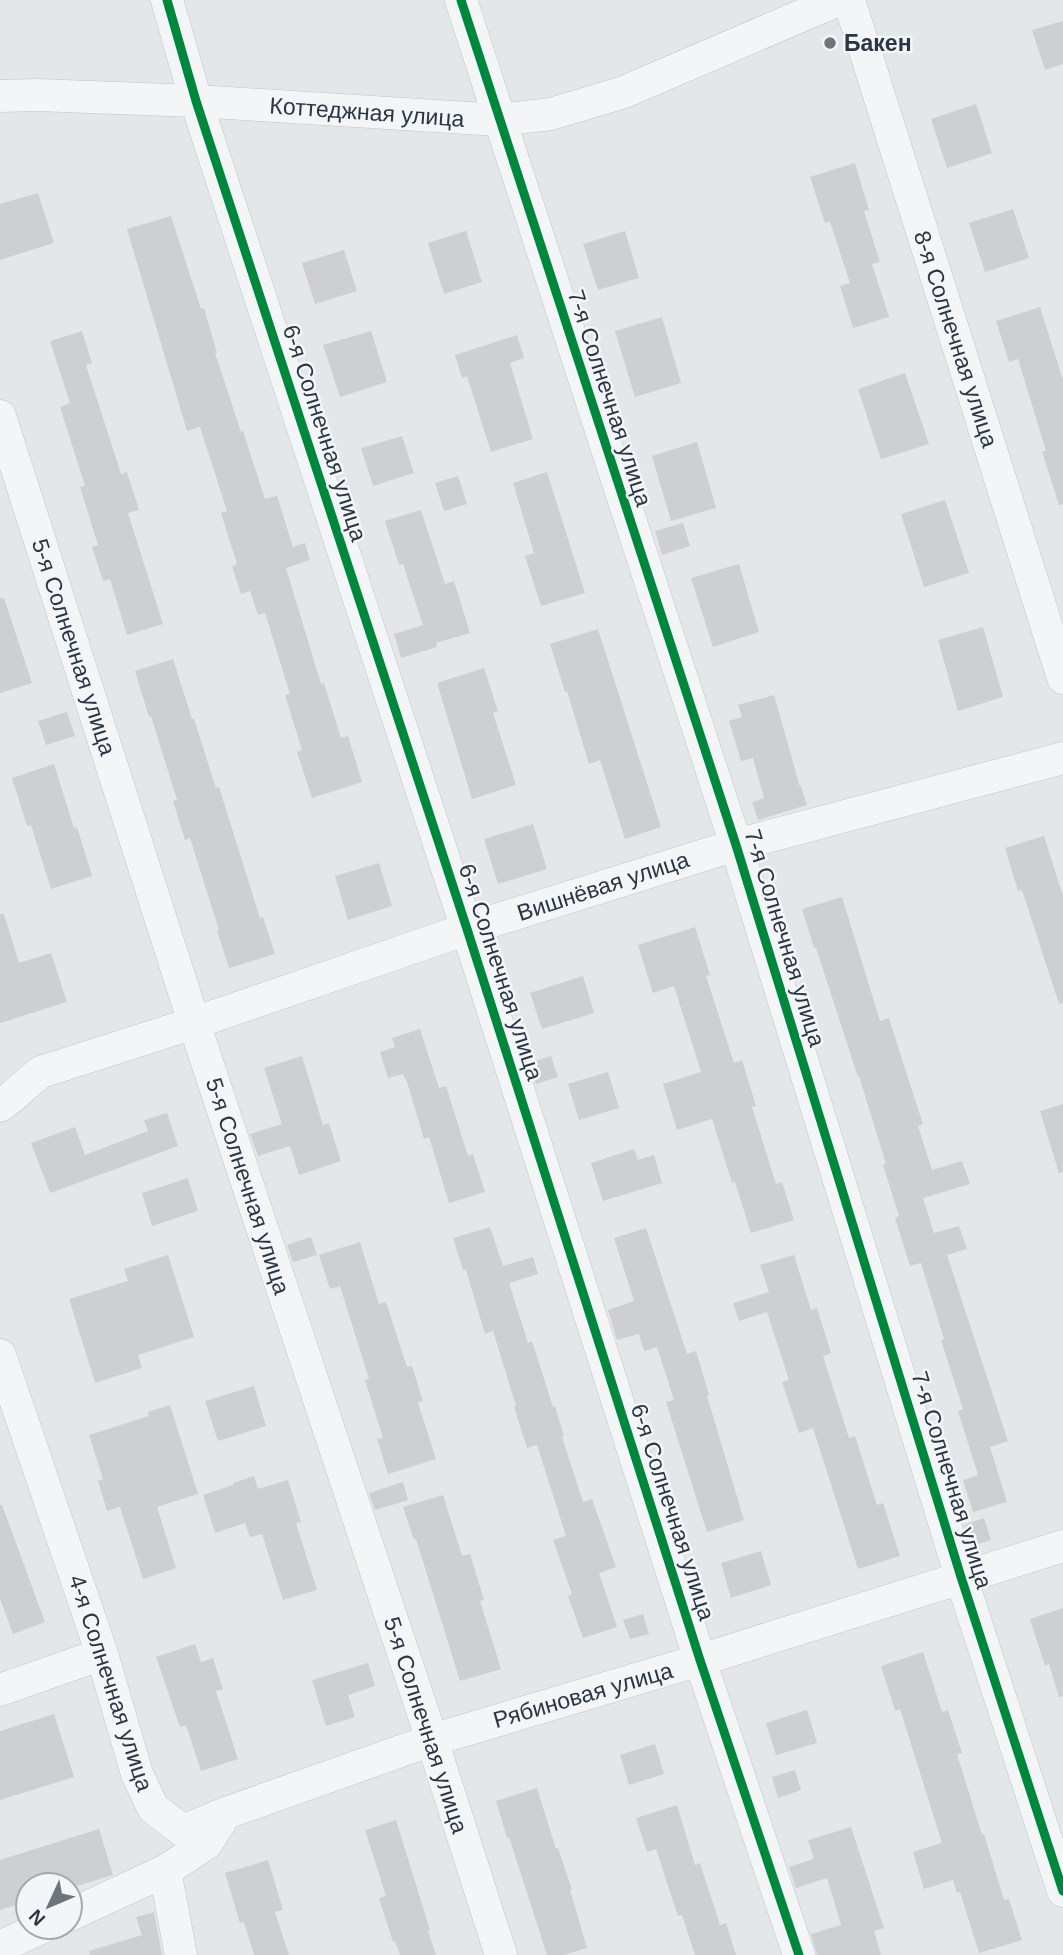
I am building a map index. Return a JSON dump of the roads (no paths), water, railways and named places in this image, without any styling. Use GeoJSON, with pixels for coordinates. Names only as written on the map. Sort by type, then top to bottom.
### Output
{"type":"FeatureCollection","features":[{"type":"Feature","properties":{"kind":"street","name":"6-я Солнечная улица"},"geometry":{"type":"LineString","coordinates":[[167,0],[197,101],[467,929],[700,1660],[799,1955]]}},
{"type":"Feature","properties":{"kind":"street","name":"7-я Солнечная улица"},"geometry":{"type":"LineString","coordinates":[[461,0],[736,845],[961,1577],[1063,1891]]}},
{"type":"Feature","properties":{"kind":"street","name":"Коттеджная улица"},"geometry":{"type":"LineString","coordinates":[[0,96],[197,101],[499,120],[551,114],[624,92],[833,2]]}},
{"type":"Feature","properties":{"kind":"street","name":"8-я Солнечная улица"},"geometry":{"type":"LineString","coordinates":[[833,2],[1063,678]]}},
{"type":"Feature","properties":{"kind":"street","name":"5-я Солнечная улица"},"geometry":{"type":"LineString","coordinates":[[0,416],[194,1023],[501,1955]]}},
{"type":"Feature","properties":{"kind":"street","name":"Вишнёвая улица"},"geometry":{"type":"LineString","coordinates":[[0,1106],[13,1098],[24,1084],[41,1072],[194,1023],[467,929],[736,845],[1063,758]]}},
{"type":"Feature","properties":{"kind":"street","name":"4-я Солнечная улица"},"geometry":{"type":"LineString","coordinates":[[0,1355],[5,1389],[102,1654],[136,1774],[153,1808],[183,1831],[226,1814]]}},
{"type":"Feature","properties":{"kind":"street","name":"Рябиновая улица"},"geometry":{"type":"LineString","coordinates":[[226,1814],[432,1740],[700,1660],[1063,1546]]}},
{"type":"Feature","properties":{"kind":"street"},"geometry":{"type":"LineString","coordinates":[[0,1690],[102,1654]]}},
{"type":"Feature","properties":{"kind":"street"},"geometry":{"type":"LineString","coordinates":[[84,1909],[165,1871],[206,1843],[226,1814]]}},
{"type":"Feature","properties":{"kind":"street"},"geometry":{"type":"LineString","coordinates":[[165,1871],[181,1955]]}},
{"type":"Feature","properties":{"kind":"place","name":"Бакен"},"geometry":{"type":"Point","coordinates":[830,43]}}]}
